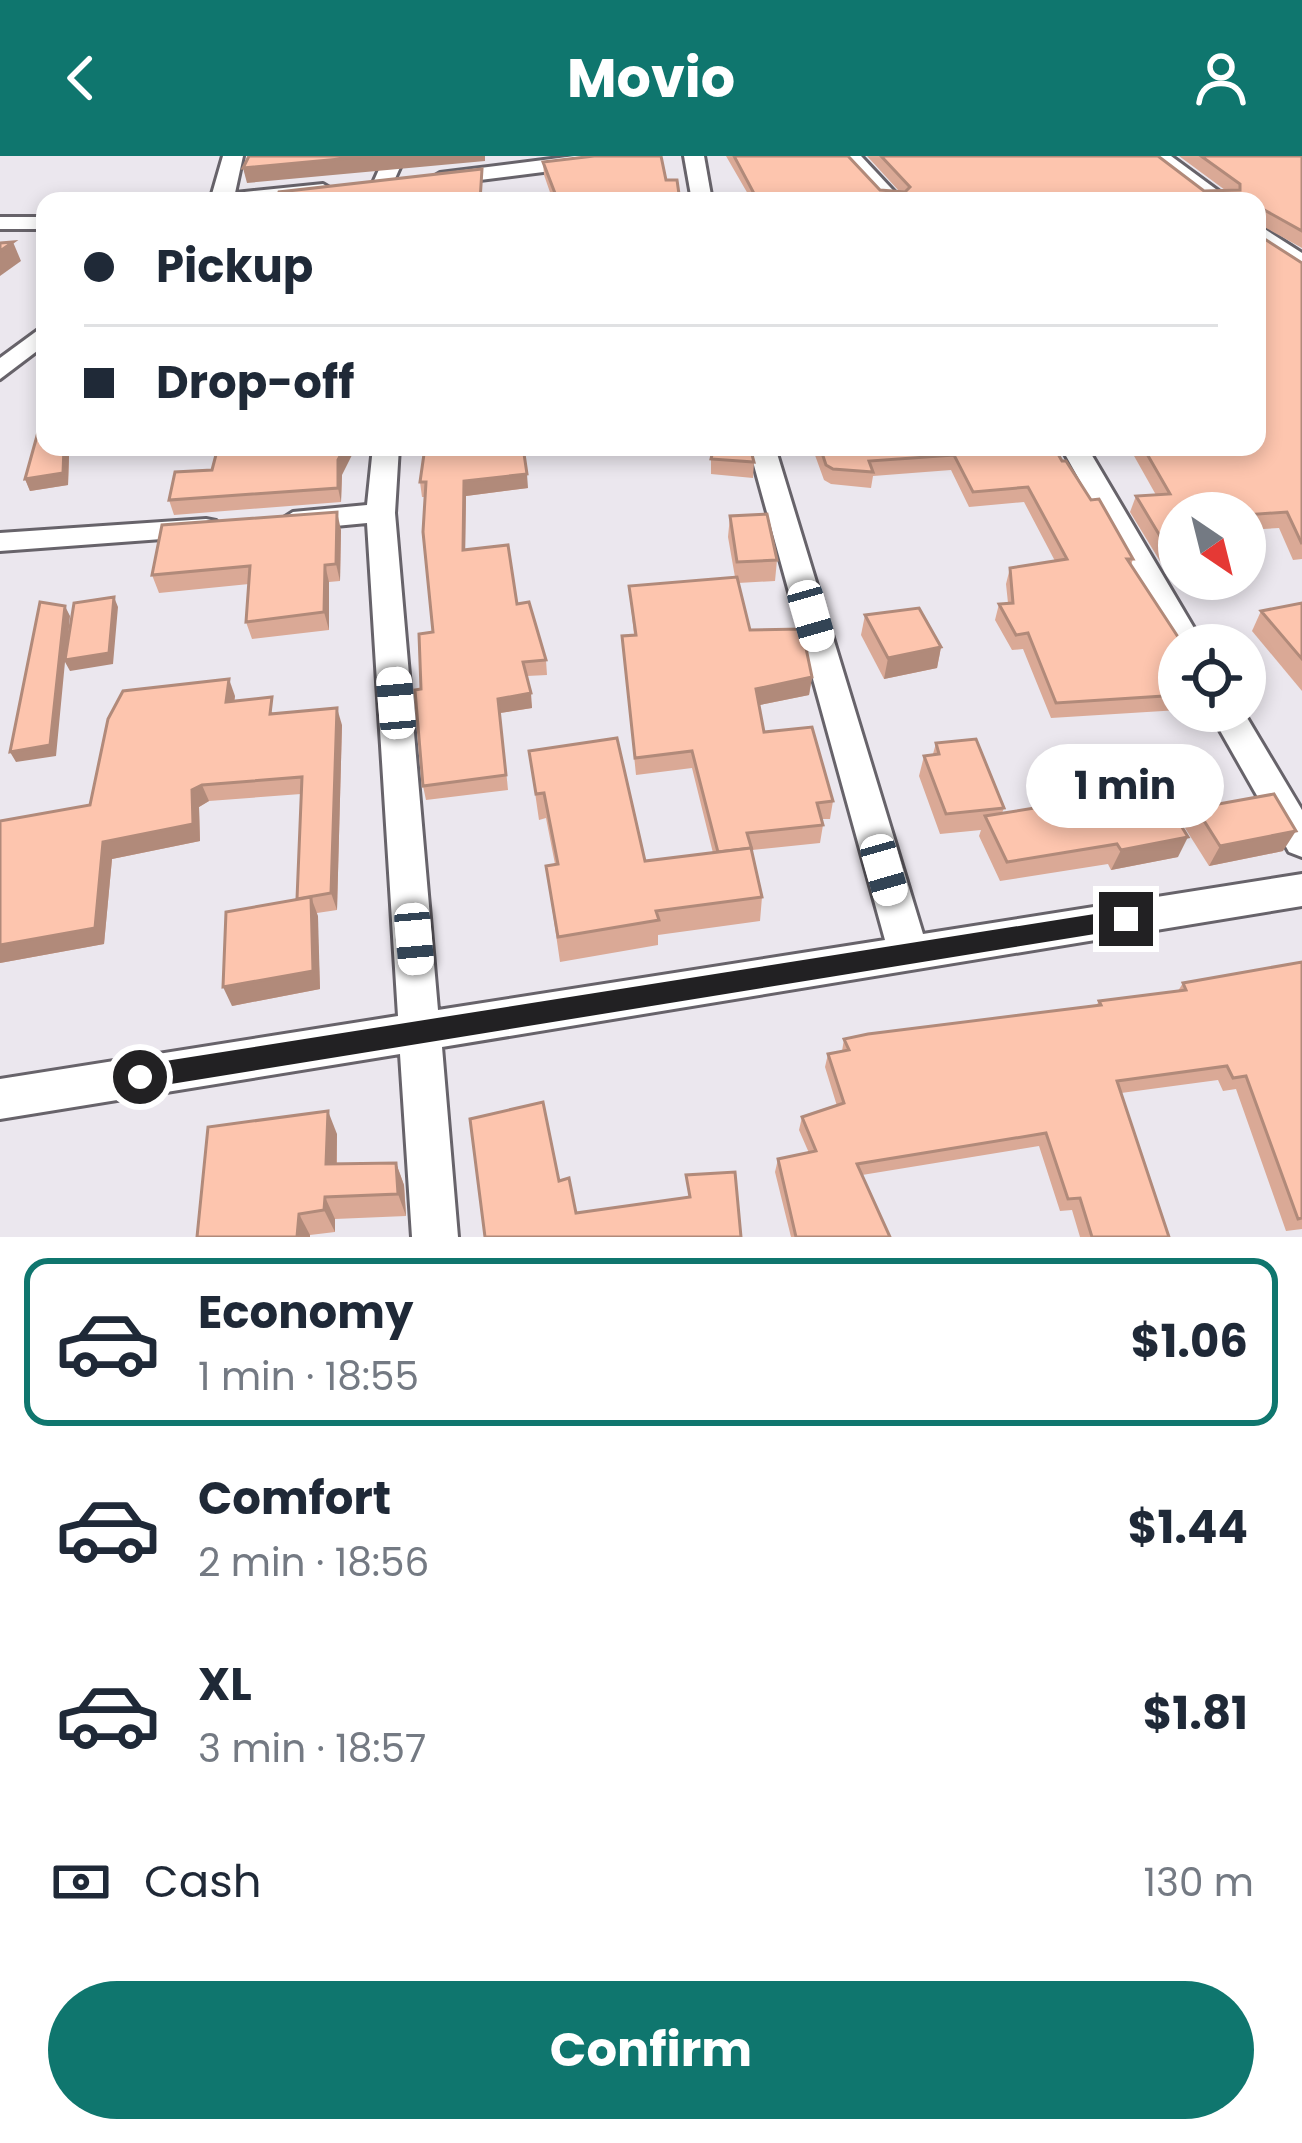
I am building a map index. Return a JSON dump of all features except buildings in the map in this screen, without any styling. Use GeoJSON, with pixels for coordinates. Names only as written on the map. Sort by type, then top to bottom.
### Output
{"type":"FeatureCollection","features":[{"type":"Feature","properties":{"kind":"street"},"geometry":{"type":"LineString","coordinates":[[224,192],[233,156]]}},
{"type":"Feature","properties":{"kind":"street"},"geometry":{"type":"LineString","coordinates":[[365,185],[395,156]]}},
{"type":"Feature","properties":{"kind":"street"},"geometry":{"type":"LineString","coordinates":[[302,192],[622,156]]}},
{"type":"Feature","properties":{"kind":"street"},"geometry":{"type":"LineString","coordinates":[[694,156],[700,192]]}},
{"type":"Feature","properties":{"kind":"street"},"geometry":{"type":"LineString","coordinates":[[850,156],[884,192]]}},
{"type":"Feature","properties":{"kind":"street"},"geometry":{"type":"LineString","coordinates":[[1154,156],[1206,192]]}},
{"type":"Feature","properties":{"kind":"street"},"geometry":{"type":"LineString","coordinates":[[0,223],[36,224]]}},
{"type":"Feature","properties":{"kind":"street"},"geometry":{"type":"LineString","coordinates":[[1266,239],[1302,267]]}},
{"type":"Feature","properties":{"kind":"street"},"geometry":{"type":"LineString","coordinates":[[0,346],[36,333]]}},
{"type":"Feature","properties":{"kind":"street"},"geometry":{"type":"LineString","coordinates":[[0,371],[36,338]]}},
{"type":"Feature","properties":{"kind":"street"},"geometry":{"type":"LineString","coordinates":[[385,456],[381,513],[435,1237]]}},
{"type":"Feature","properties":{"kind":"street"},"geometry":{"type":"LineString","coordinates":[[765,456],[909,955]]}},
{"type":"Feature","properties":{"kind":"street"},"geometry":{"type":"LineString","coordinates":[[1079,456],[1176,624]]}},
{"type":"Feature","properties":{"kind":"street"},"geometry":{"type":"LineString","coordinates":[[271,522],[381,513]]}},
{"type":"Feature","properties":{"kind":"street"},"geometry":{"type":"LineString","coordinates":[[0,542],[226,526]]}},
{"type":"Feature","properties":{"kind":"street"},"geometry":{"type":"LineString","coordinates":[[1238,732],[1302,842]]}},
{"type":"Feature","properties":{"kind":"street"},"geometry":{"type":"LineString","coordinates":[[0,1099],[1302,890]]}},
{"type":"Feature","properties":{"kind":"route"},"geometry":{"type":"LineString","coordinates":[[140,1077],[1126,919]]}}]}
